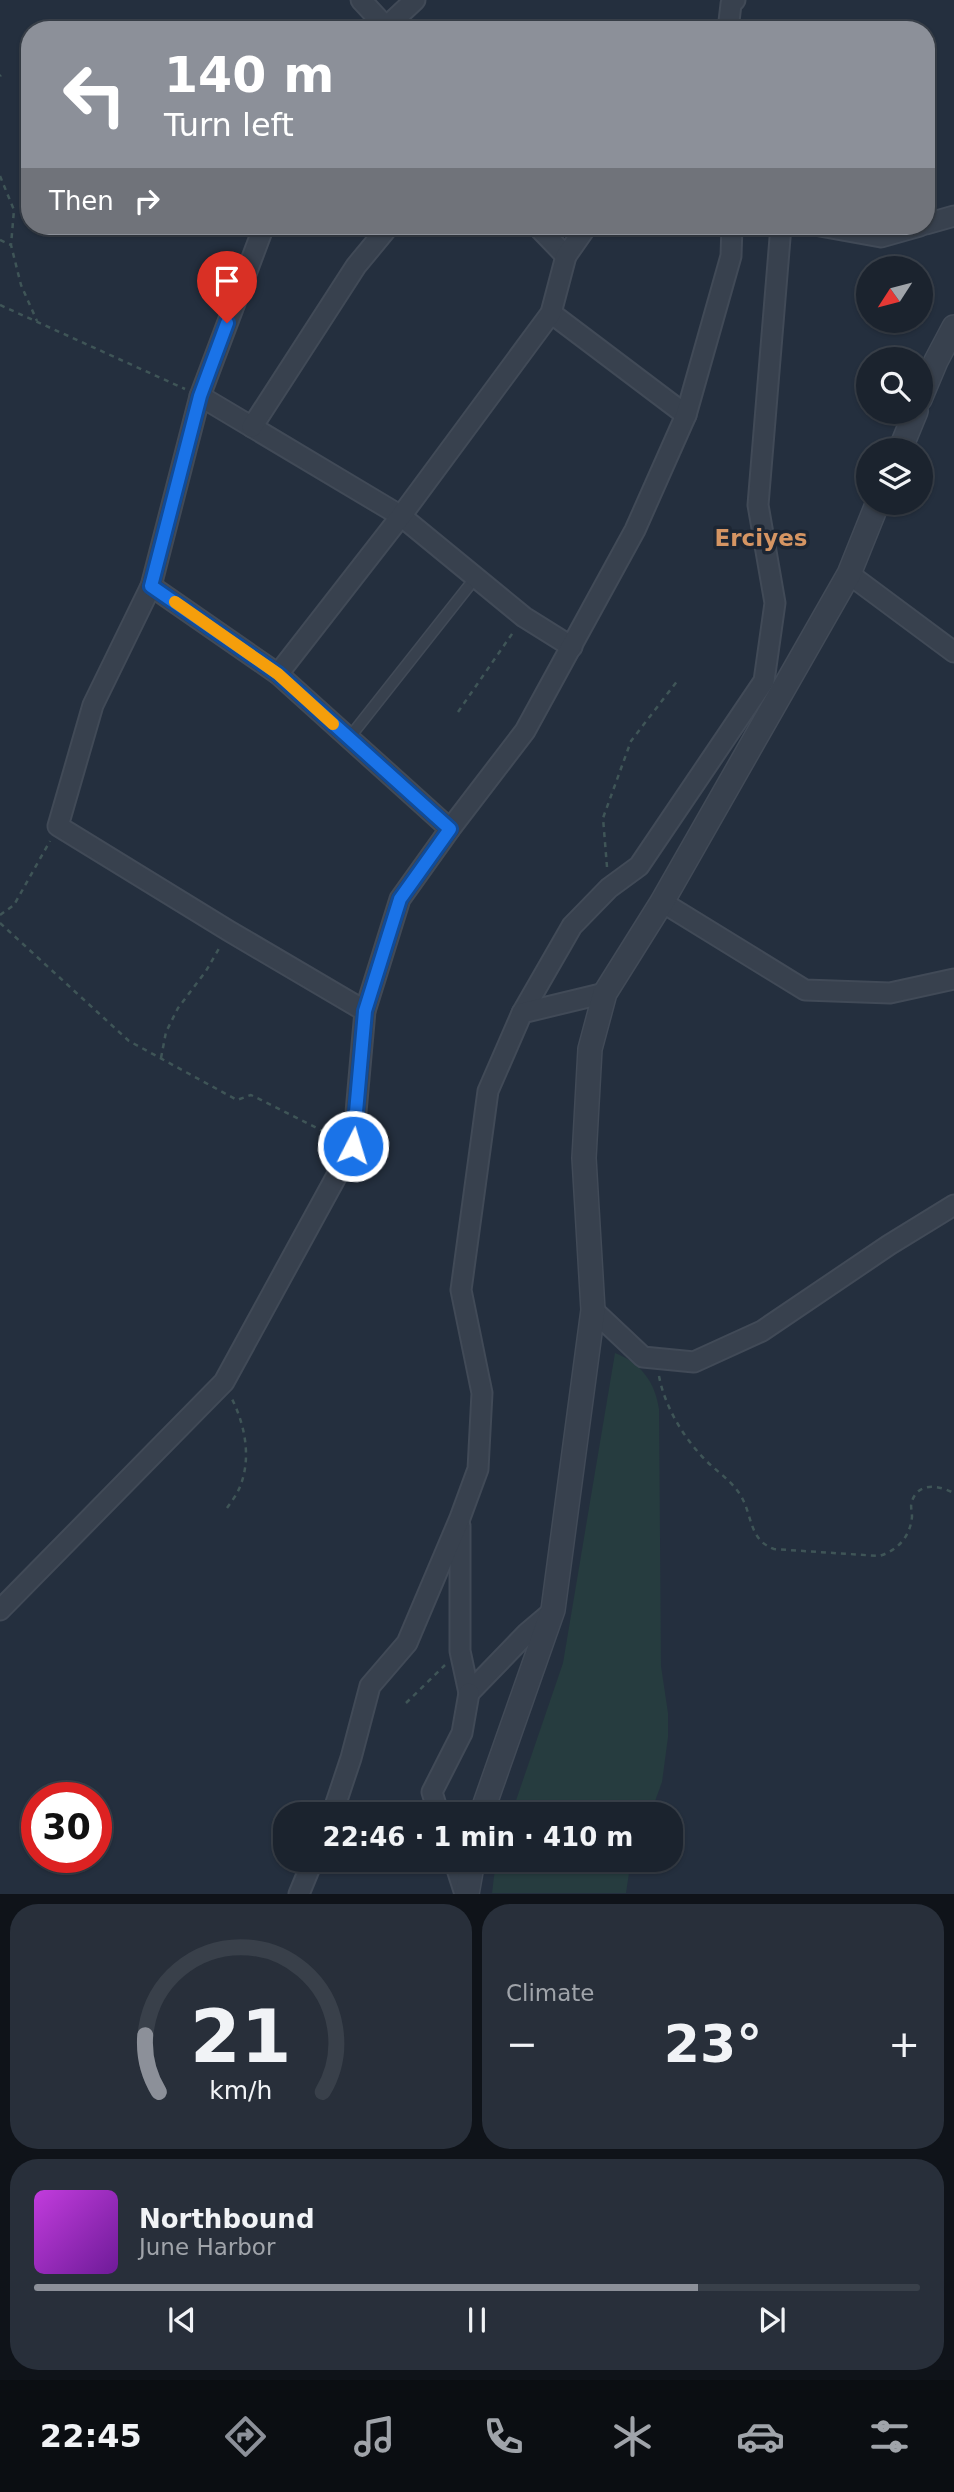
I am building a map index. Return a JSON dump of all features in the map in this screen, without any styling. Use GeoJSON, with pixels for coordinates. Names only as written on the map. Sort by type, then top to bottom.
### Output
{"type":"FeatureCollection","features":[{"type":"Feature","properties":{"kind":"street"},"geometry":{"type":"LineString","coordinates":[[361,0],[378,21]]}},
{"type":"Feature","properties":{"kind":"street"},"geometry":{"type":"LineString","coordinates":[[392,21],[415,0]]}},
{"type":"Feature","properties":{"kind":"street"},"geometry":{"type":"LineString","coordinates":[[728,1],[728,21]]}},
{"type":"Feature","properties":{"kind":"street"},"geometry":{"type":"LineString","coordinates":[[935,221],[954,216]]}},
{"type":"Feature","properties":{"kind":"street"},"geometry":{"type":"LineString","coordinates":[[261,235],[200,396],[151,586],[93,705],[58,826],[365,1011]]}},
{"type":"Feature","properties":{"kind":"street"},"geometry":{"type":"LineString","coordinates":[[252,427],[356,267],[382,235]]}},
{"type":"Feature","properties":{"kind":"street"},"geometry":{"type":"LineString","coordinates":[[546,235],[566,256]]}},
{"type":"Feature","properties":{"kind":"street"},"geometry":{"type":"LineString","coordinates":[[278,674],[401,516],[551,313],[566,256],[581,235]]}},
{"type":"Feature","properties":{"kind":"street"},"geometry":{"type":"LineString","coordinates":[[0,1610],[224,1382],[353,1146],[365,1011],[400,899],[525,731],[635,530],[686,415],[731,256],[732,235]]}},
{"type":"Feature","properties":{"kind":"street"},"geometry":{"type":"LineString","coordinates":[[486,1802],[553,1610],[593,1310],[584,1158],[590,1049],[605,993],[662,902],[771,689],[775,603],[758,505],[780,235]]}},
{"type":"Feature","properties":{"kind":"street"},"geometry":{"type":"LineString","coordinates":[[870,235],[888,235]]}},
{"type":"Feature","properties":{"kind":"street"},"geometry":{"type":"LineString","coordinates":[[551,313],[686,415]]}},
{"type":"Feature","properties":{"kind":"street"},"geometry":{"type":"LineString","coordinates":[[933,368],[954,327]]}},
{"type":"Feature","properties":{"kind":"street"},"geometry":{"type":"LineString","coordinates":[[200,396],[401,516],[524,617],[572,647]]}},
{"type":"Feature","properties":{"kind":"street"},"geometry":{"type":"LineString","coordinates":[[336,1802],[370,1686],[407,1643],[478,1469],[482,1393],[461,1290],[488,1091],[522,1013],[572,926],[609,888],[639,866],[771,689],[849,574],[873,515]]}},
{"type":"Feature","properties":{"kind":"street"},"geometry":{"type":"LineString","coordinates":[[849,574],[954,652]]}},
{"type":"Feature","properties":{"kind":"street"},"geometry":{"type":"LineString","coordinates":[[151,586],[278,674],[450,829]]}},
{"type":"Feature","properties":{"kind":"street"},"geometry":{"type":"LineString","coordinates":[[662,902],[805,990],[890,993],[954,979]]}},
{"type":"Feature","properties":{"kind":"street"},"geometry":{"type":"LineString","coordinates":[[522,1013],[605,993]]}},
{"type":"Feature","properties":{"kind":"street"},"geometry":{"type":"LineString","coordinates":[[593,1310],[643,1357],[694,1362],[762,1331],[889,1245],[954,1205]]}},
{"type":"Feature","properties":{"kind":"street"},"geometry":{"type":"LineString","coordinates":[[435,1802],[432,1792],[462,1733],[469,1693],[460,1651],[460,1518]]}},
{"type":"Feature","properties":{"kind":"street"},"geometry":{"type":"LineString","coordinates":[[469,1693],[553,1610]]}},
{"type":"Feature","properties":{"kind":"street"},"geometry":{"type":"LineString","coordinates":[[299,1894],[308,1872]]}},
{"type":"Feature","properties":{"kind":"street"},"geometry":{"type":"LineString","coordinates":[[458,1872],[466,1894]]}},
{"type":"Feature","properties":{"kind":"street"},"geometry":{"type":"LineString","coordinates":[[466,1894],[471,1872]]}},
{"type":"Feature","properties":{"kind":"lane"},"geometry":{"type":"LineString","coordinates":[[349,738],[476,577]]}},
{"type":"Feature","properties":{"kind":"path"},"geometry":{"type":"LineString","coordinates":[[0,176],[14,210],[11,245],[21,285],[37,321]]}},
{"type":"Feature","properties":{"kind":"path"},"geometry":{"type":"LineString","coordinates":[[0,240],[11,245]]}},
{"type":"Feature","properties":{"kind":"path"},"geometry":{"type":"LineString","coordinates":[[0,305],[200,396]]}},
{"type":"Feature","properties":{"kind":"path"},"geometry":{"type":"LineString","coordinates":[[458,712],[524,617]]}},
{"type":"Feature","properties":{"kind":"path"},"geometry":{"type":"LineString","coordinates":[[609,888],[603,818],[631,741],[678,680]]}},
{"type":"Feature","properties":{"kind":"path"},"geometry":{"type":"LineString","coordinates":[[0,915],[14,905],[58,826]]}},
{"type":"Feature","properties":{"kind":"path"},"geometry":{"type":"LineString","coordinates":[[0,923],[129,1041],[237,1100],[251,1096],[353,1146]]}},
{"type":"Feature","properties":{"kind":"path"},"geometry":{"type":"LineString","coordinates":[[161,1058],[166,1032],[178,1008],[206,971],[229,931]]}},
{"type":"Feature","properties":{"kind":"path"},"geometry":{"type":"LineString","coordinates":[[655,1358],[662,1390],[675,1419],[699,1454],[727,1478],[742,1498],[753,1532],[765,1546],[774,1549],[879,1556],[888,1554],[902,1542],[909,1530],[911,1504],[919,1491],[933,1486],[954,1493]]}},
{"type":"Feature","properties":{"kind":"path"},"geometry":{"type":"LineString","coordinates":[[224,1382],[242,1419],[246,1459],[241,1485],[227,1508]]}},
{"type":"Feature","properties":{"kind":"path"},"geometry":{"type":"LineString","coordinates":[[406,1703],[460,1651]]}},
{"type":"Feature","properties":{"kind":"green space"},"geometry":{"type":"Polygon","coordinates":[[[615,1353],[632,1362],[645,1375],[654,1390],[659,1409],[661,1666],[668,1713],[668,1737],[662,1782],[655,1802],[515,1802],[563,1663],[615,1353]]]}},
{"type":"Feature","properties":{"kind":"green space"},"geometry":{"type":"Polygon","coordinates":[[[495,1872],[629,1872],[626,1893],[492,1893],[495,1872]]]}},
{"type":"Feature","properties":{"kind":"slow traffic"},"geometry":{"type":"LineString","coordinates":[[175,602],[278,674],[333,724]]}},
{"type":"Feature","properties":{"kind":"district","name":"Erciyes"},"geometry":{"type":"Point","coordinates":[761,538]}},
{"type":"Feature","properties":{"kind":"route"},"geometry":{"type":"LineString","coordinates":[[227,323],[200,396],[151,586],[278,674],[450,829],[400,899],[365,1011],[353,1146]]}}]}
